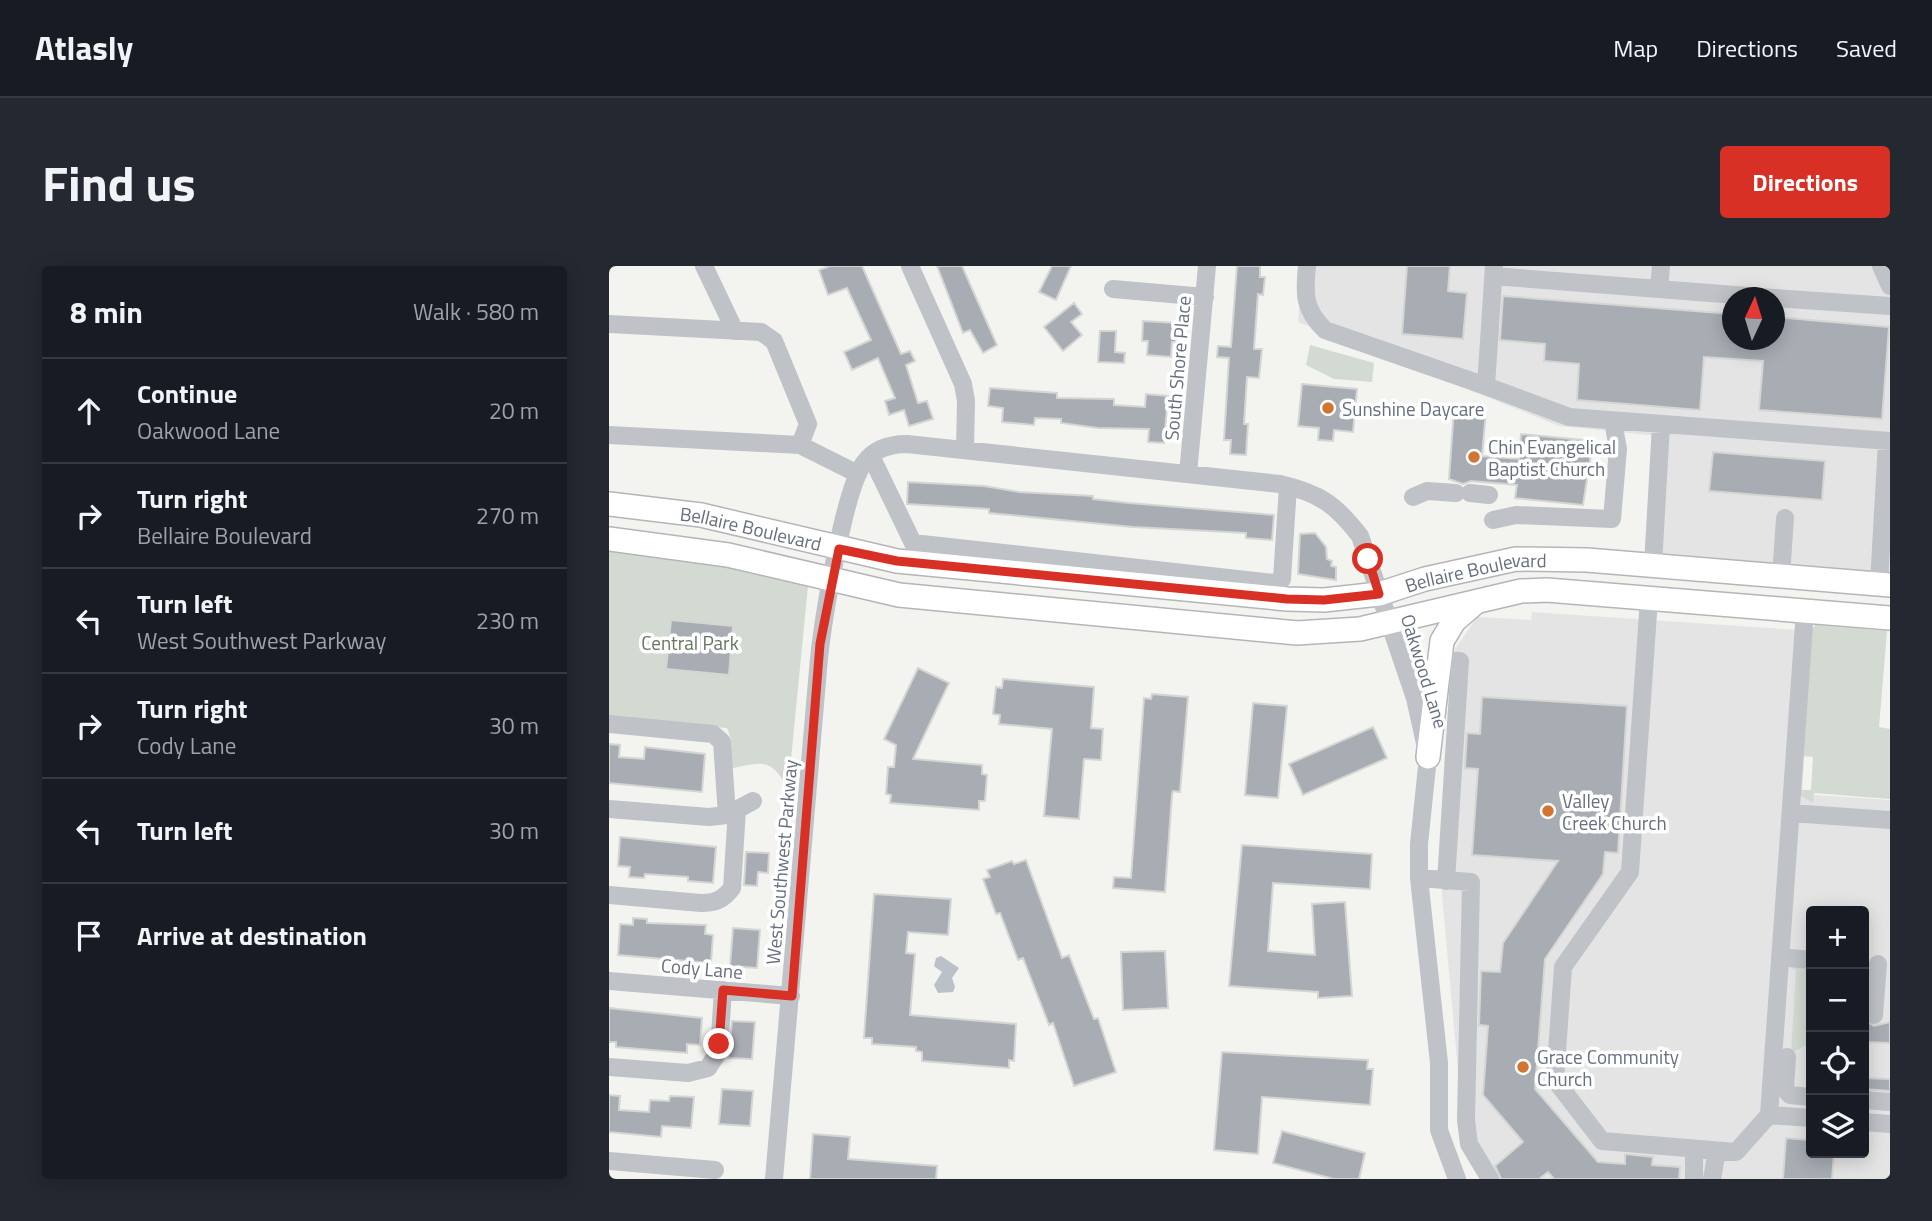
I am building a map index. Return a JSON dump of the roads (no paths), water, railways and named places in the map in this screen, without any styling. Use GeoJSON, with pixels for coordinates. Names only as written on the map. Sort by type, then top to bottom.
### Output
{"type":"FeatureCollection","features":[{"type":"Feature","properties":{"kind":"main road","name":"Bellaire Boulevard"},"geometry":{"type":"LineString","coordinates":[[609,505],[709,516],[897,561],[1287,599],[1324,600],[1379,594],[1501,560],[1551,558],[1885,585]]}},
{"type":"Feature","properties":{"kind":"main road","name":"Bellaire Boulevard"},"geometry":{"type":"LineString","coordinates":[[609,539],[728,555],[832,581],[929,599],[1253,631],[1314,634],[1388,623],[1521,591],[1547,590],[1890,618]]}},
{"type":"Feature","properties":{"kind":"main road"},"geometry":{"type":"LineString","coordinates":[[1649,599],[1653,565]]}},
{"type":"Feature","properties":{"kind":"main road"},"geometry":{"type":"LineString","coordinates":[[1428,757],[1438,660],[1448,629],[1479,600]]}},
{"type":"Feature","properties":{"kind":"street"},"geometry":{"type":"LineString","coordinates":[[704,266],[735,331]]}},
{"type":"Feature","properties":{"kind":"street"},"geometry":{"type":"LineString","coordinates":[[910,266],[963,384],[966,401],[965,450]]}},
{"type":"Feature","properties":{"kind":"street","name":"South Shore Place"},"geometry":{"type":"LineString","coordinates":[[1188,474],[1207,266]]}},
{"type":"Feature","properties":{"kind":"street"},"geometry":{"type":"LineString","coordinates":[[1307,266],[1304,297],[1311,317],[1325,330],[1569,417],[1889,441],[1885,585]]}},
{"type":"Feature","properties":{"kind":"street"},"geometry":{"type":"LineString","coordinates":[[1659,289],[1661,266]]}},
{"type":"Feature","properties":{"kind":"street"},"geometry":{"type":"LineString","coordinates":[[1881,266],[1890,286]]}},
{"type":"Feature","properties":{"kind":"street"},"geometry":{"type":"LineString","coordinates":[[1486,386],[1494,271],[1722,294]]}},
{"type":"Feature","properties":{"kind":"street"},"geometry":{"type":"LineString","coordinates":[[1113,289],[1205,297]]}},
{"type":"Feature","properties":{"kind":"street"},"geometry":{"type":"LineString","coordinates":[[1785,299],[1890,306]]}},
{"type":"Feature","properties":{"kind":"street"},"geometry":{"type":"LineString","coordinates":[[609,324],[761,332],[774,341],[808,424],[800,445]]}},
{"type":"Feature","properties":{"kind":"street"},"geometry":{"type":"LineString","coordinates":[[1493,520],[1516,514],[1612,519],[1618,449],[1613,421]]}},
{"type":"Feature","properties":{"kind":"street"},"geometry":{"type":"LineString","coordinates":[[1653,565],[1661,425]]}},
{"type":"Feature","properties":{"kind":"street"},"geometry":{"type":"LineString","coordinates":[[609,435],[800,445],[858,474]]}},
{"type":"Feature","properties":{"kind":"street","name":"Oakwood Lane"},"geometry":{"type":"LineString","coordinates":[[871,456],[883,447],[894,444],[1288,486],[1319,495],[1345,517],[1360,536],[1415,698],[1428,757],[1424,773],[1419,878],[1439,1063],[1439,1130],[1457,1179]]}},
{"type":"Feature","properties":{"kind":"street"},"geometry":{"type":"LineString","coordinates":[[839,549],[858,474],[871,456],[913,543],[1273,583],[1282,579],[1288,486]]}},
{"type":"Feature","properties":{"kind":"street"},"geometry":{"type":"LineString","coordinates":[[1413,496],[1427,491],[1489,495]]}},
{"type":"Feature","properties":{"kind":"street"},"geometry":{"type":"LineString","coordinates":[[1781,576],[1785,518]]}},
{"type":"Feature","properties":{"kind":"street","name":"West Southwest Parkway"},"geometry":{"type":"LineString","coordinates":[[774,1179],[792,996],[819,658],[839,549]]}},
{"type":"Feature","properties":{"kind":"street"},"geometry":{"type":"LineString","coordinates":[[1649,599],[1630,872],[1563,967],[1555,1080],[1602,1141],[1694,1149],[1736,1152],[1769,1115],[1805,611]]}},
{"type":"Feature","properties":{"kind":"street"},"geometry":{"type":"LineString","coordinates":[[1438,660],[1460,661],[1446,881]]}},
{"type":"Feature","properties":{"kind":"street"},"geometry":{"type":"LineString","coordinates":[[609,724],[713,734],[722,742],[739,809],[732,888],[725,897],[712,903],[701,903],[609,895]]}},
{"type":"Feature","properties":{"kind":"street"},"geometry":{"type":"LineString","coordinates":[[609,809],[709,817],[739,809]]}},
{"type":"Feature","properties":{"kind":"street"},"geometry":{"type":"LineString","coordinates":[[1791,813],[1890,820]]}},
{"type":"Feature","properties":{"kind":"street"},"geometry":{"type":"LineString","coordinates":[[1421,830],[1450,832]]}},
{"type":"Feature","properties":{"kind":"street"},"geometry":{"type":"LineString","coordinates":[[1419,878],[1471,882],[1466,1120],[1469,1144],[1490,1179]]}},
{"type":"Feature","properties":{"kind":"street"},"geometry":{"type":"LineString","coordinates":[[1780,957],[1806,960]]}},
{"type":"Feature","properties":{"kind":"street"},"geometry":{"type":"LineString","coordinates":[[1874,1015],[1877,964]]}},
{"type":"Feature","properties":{"kind":"street","name":"Cody Lane"},"geometry":{"type":"LineString","coordinates":[[609,981],[792,996]]}},
{"type":"Feature","properties":{"kind":"street"},"geometry":{"type":"LineString","coordinates":[[609,1067],[703,1072],[713,1064],[719,1051],[723,990]]}},
{"type":"Feature","properties":{"kind":"street"},"geometry":{"type":"LineString","coordinates":[[1787,1057],[1785,1089],[1790,1095],[1806,1097]]}},
{"type":"Feature","properties":{"kind":"street"},"geometry":{"type":"LineString","coordinates":[[1869,1100],[1890,1102]]}},
{"type":"Feature","properties":{"kind":"street"},"geometry":{"type":"LineString","coordinates":[[1769,1115],[1806,1118]]}},
{"type":"Feature","properties":{"kind":"street"},"geometry":{"type":"LineString","coordinates":[[1869,1122],[1890,1124]]}},
{"type":"Feature","properties":{"kind":"street"},"geometry":{"type":"LineString","coordinates":[[1694,1149],[1695,1179]]}},
{"type":"Feature","properties":{"kind":"street"},"geometry":{"type":"LineString","coordinates":[[1713,1179],[1717,1150]]}},
{"type":"Feature","properties":{"kind":"street"},"geometry":{"type":"LineString","coordinates":[[609,1161],[715,1170]]}},
{"type":"Feature","properties":{"kind":"place","name":"Sunshine Daycare"},"geometry":{"type":"Point","coordinates":[1328,408]}},
{"type":"Feature","properties":{"kind":"place","name":"Chin Evangelical Baptist Church"},"geometry":{"type":"Point","coordinates":[1474,457]}},
{"type":"Feature","properties":{"kind":"place","name":"Valley Creek Church"},"geometry":{"type":"Point","coordinates":[1548,811]}},
{"type":"Feature","properties":{"kind":"place","name":"Grace Community Church"},"geometry":{"type":"Point","coordinates":[1523,1067]}},
{"type":"Feature","properties":{"kind":"park label","name":"Central Park"},"geometry":{"type":"Point","coordinates":[690,642]}}]}
